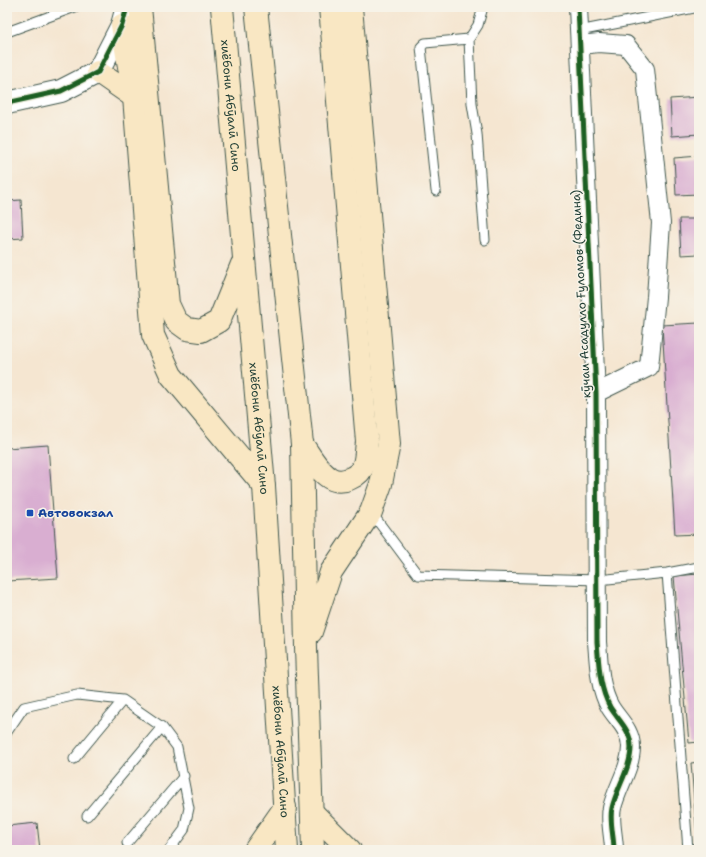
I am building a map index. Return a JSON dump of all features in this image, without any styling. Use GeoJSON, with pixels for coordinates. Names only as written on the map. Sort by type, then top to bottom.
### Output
{"type":"FeatureCollection","features":[{"type":"Feature","properties":{"kind":"main road"},"geometry":{"type":"LineString","coordinates":[[140,7],[168,304],[176,321],[187,329],[201,331],[219,321],[244,257]]}},
{"type":"Feature","properties":{"kind":"main road","name":"хиёбони Абӯалӣ Сино"},"geometry":{"type":"LineString","coordinates":[[222,7],[264,486],[287,850]]}},
{"type":"Feature","properties":{"kind":"main road"},"geometry":{"type":"LineString","coordinates":[[256,7],[302,444],[306,648],[314,850]]}},
{"type":"Feature","properties":{"kind":"main road"},"geometry":{"type":"LineString","coordinates":[[302,444],[319,467],[331,479],[343,481],[355,476],[364,465],[367,442],[330,7]]}},
{"type":"Feature","properties":{"kind":"main road"},"geometry":{"type":"LineString","coordinates":[[306,648],[330,572],[371,512],[381,484],[388,444],[351,7]]}},
{"type":"Feature","properties":{"kind":"main road"},"geometry":{"type":"LineString","coordinates":[[125,16],[134,97],[153,335],[171,375],[264,486]]}},
{"type":"Feature","properties":{"kind":"main road"},"geometry":{"type":"LineString","coordinates":[[98,72],[134,97]]}},
{"type":"Feature","properties":{"kind":"main road"},"geometry":{"type":"LineString","coordinates":[[255,850],[285,807]]}},
{"type":"Feature","properties":{"kind":"main road"},"geometry":{"type":"LineString","coordinates":[[312,812],[350,850]]}},
{"type":"Feature","properties":{"kind":"street","name":"кӯчаи Асадулло Ғуломов (Федина)"},"geometry":{"type":"LineString","coordinates":[[578,7],[596,393],[598,642],[600,677],[610,707],[624,725],[631,747],[628,765],[612,809],[614,850]]}},
{"type":"Feature","properties":{"kind":"street"},"geometry":{"type":"LineString","coordinates":[[7,103],[62,91],[98,72],[125,16]]}},
{"type":"Feature","properties":{"kind":"street"},"geometry":{"type":"LineString","coordinates":[[579,38],[599,43],[626,45],[645,69],[661,223],[649,367],[596,393]]}},
{"type":"Feature","properties":{"kind":"lane"},"geometry":{"type":"LineString","coordinates":[[7,32],[74,7]]}},
{"type":"Feature","properties":{"kind":"lane"},"geometry":{"type":"LineString","coordinates":[[484,7],[478,25],[470,39],[472,104],[477,134],[485,240]]}},
{"type":"Feature","properties":{"kind":"lane"},"geometry":{"type":"LineString","coordinates":[[579,38],[699,7]]}},
{"type":"Feature","properties":{"kind":"lane"},"geometry":{"type":"LineString","coordinates":[[436,191],[421,46],[425,43],[470,39]]}},
{"type":"Feature","properties":{"kind":"lane"},"geometry":{"type":"LineString","coordinates":[[371,512],[418,575],[598,580],[667,573],[699,567]]}},
{"type":"Feature","properties":{"kind":"lane"},"geometry":{"type":"LineString","coordinates":[[667,573],[688,850]]}},
{"type":"Feature","properties":{"kind":"lane"},"geometry":{"type":"LineString","coordinates":[[7,732],[24,707],[78,695],[123,700],[162,727],[177,747],[184,776],[189,808],[184,830],[169,850]]}},
{"type":"Feature","properties":{"kind":"lane"},"geometry":{"type":"LineString","coordinates":[[74,759],[123,700]]}},
{"type":"Feature","properties":{"kind":"lane"},"geometry":{"type":"LineString","coordinates":[[87,816],[162,727]]}},
{"type":"Feature","properties":{"kind":"lane"},"geometry":{"type":"LineString","coordinates":[[128,843],[184,776]]}},
{"type":"Feature","properties":{"kind":"building"},"geometry":{"type":"Polygon","coordinates":[[[699,97],[699,134],[672,136],[670,99],[699,97]]]}},
{"type":"Feature","properties":{"kind":"building"},"geometry":{"type":"Polygon","coordinates":[[[699,156],[699,194],[676,195],[674,158],[699,156]]]}},
{"type":"Feature","properties":{"kind":"building"},"geometry":{"type":"Polygon","coordinates":[[[21,200],[23,238],[7,239],[7,201],[21,200]]]}},
{"type":"Feature","properties":{"kind":"building"},"geometry":{"type":"Polygon","coordinates":[[[679,219],[699,219],[699,254],[681,255],[679,219]]]}},
{"type":"Feature","properties":{"kind":"building"},"geometry":{"type":"Polygon","coordinates":[[[699,323],[699,534],[675,535],[662,325],[699,323]]]}},
{"type":"Feature","properties":{"kind":"building","name":"Автовокзал"},"geometry":{"type":"Polygon","coordinates":[[[48,445],[58,578],[7,581],[7,448],[48,445]]]}},
{"type":"Feature","properties":{"kind":"building"},"geometry":{"type":"Polygon","coordinates":[[[699,574],[699,742],[689,743],[674,576],[699,574]]]}},
{"type":"Feature","properties":{"kind":"building"},"geometry":{"type":"Polygon","coordinates":[[[699,762],[699,849],[698,849],[691,763],[699,762]]]}},
{"type":"Feature","properties":{"kind":"building"},"geometry":{"type":"Polygon","coordinates":[[[37,823],[40,850],[7,850],[7,826],[37,823]]]}},
{"type":"Feature","properties":{"kind":"cycle path"},"geometry":{"type":"LineString","coordinates":[[7,103],[61,91],[98,72],[122,25],[127,7]]}},
{"type":"Feature","properties":{"kind":"cycle path"},"geometry":{"type":"LineString","coordinates":[[578,7],[596,393],[597,642],[600,675],[606,699],[629,735],[631,747],[629,762],[614,800],[611,813],[614,850]]}},
{"type":"Feature","properties":{"kind":"place","name":"Автовокзал"},"geometry":{"type":"Point","coordinates":[30,513]}}]}
